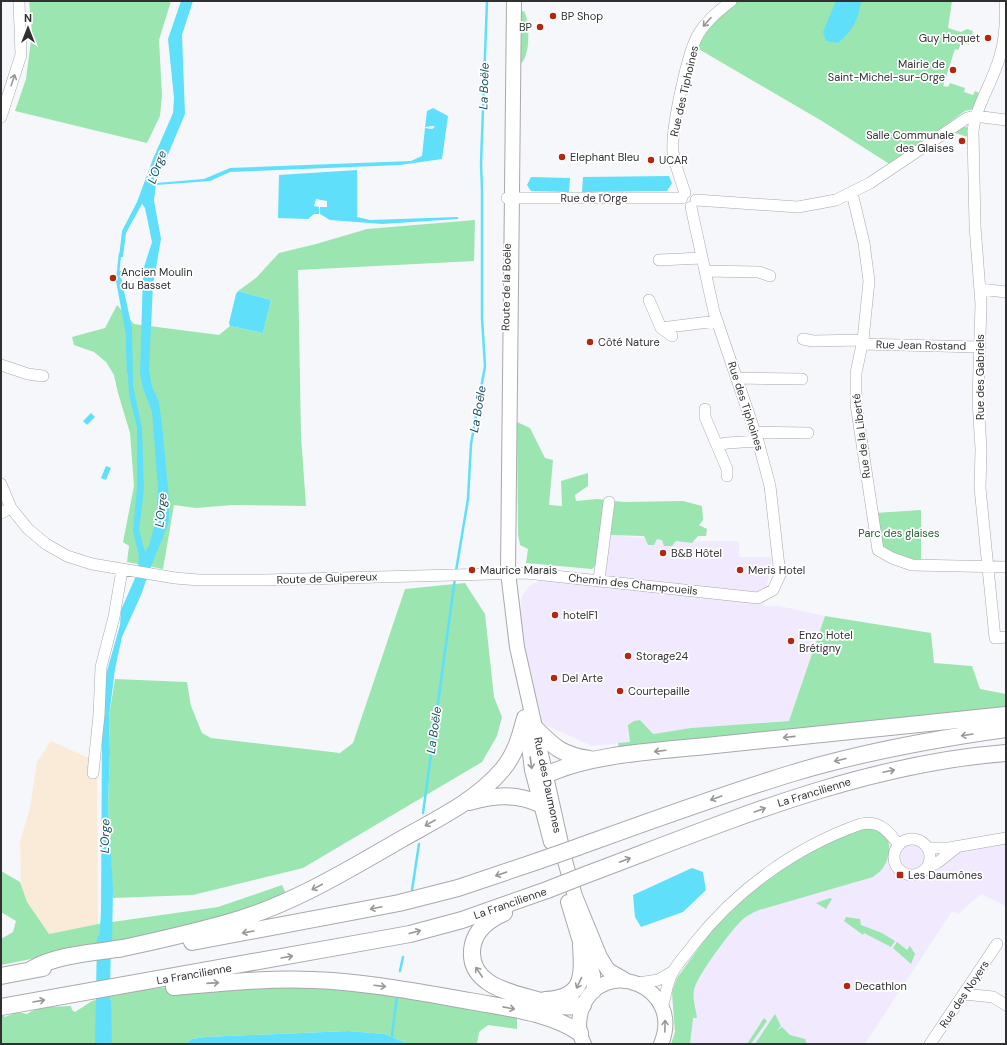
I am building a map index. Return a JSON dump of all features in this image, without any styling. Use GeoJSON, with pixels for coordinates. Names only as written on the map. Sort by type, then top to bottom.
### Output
{"type":"FeatureCollection","features":[{"type":"Feature","properties":{"kind":"highway"},"geometry":{"type":"LineString","coordinates":[[546,775],[559,769],[593,760],[762,740],[1006,715]]}},
{"type":"Feature","properties":{"kind":"highway"},"geometry":{"type":"LineString","coordinates":[[125,951],[224,924],[265,911],[337,876],[464,803],[492,781],[507,764],[518,742],[530,724],[548,743],[562,753],[593,760]]}},
{"type":"Feature","properties":{"kind":"highway","name":"La Francilienne"},"geometry":{"type":"LineString","coordinates":[[1,976],[96,956],[399,903],[458,888],[723,796],[801,771],[916,744],[1006,729]]}},
{"type":"Feature","properties":{"kind":"highway","name":"La Francilienne"},"geometry":{"type":"LineString","coordinates":[[1,1007],[410,934],[462,920],[540,893],[731,820],[841,783],[920,764],[1006,753]]}},
{"type":"Feature","properties":{"kind":"highway"},"geometry":{"type":"LineString","coordinates":[[464,803],[502,795],[522,797],[544,802]]}},
{"type":"Feature","properties":{"kind":"highway"},"geometry":{"type":"LineString","coordinates":[[540,893],[524,904],[496,916],[486,923],[478,932],[472,952],[473,962],[478,973],[486,982],[503,990],[554,1006],[568,1008],[583,1005]]}},
{"type":"Feature","properties":{"kind":"highway"},"geometry":{"type":"LineString","coordinates":[[537,1000],[564,998],[578,987],[582,976],[581,944]]}},
{"type":"Feature","properties":{"kind":"highway"},"geometry":{"type":"LineString","coordinates":[[119,987],[132,991],[215,983],[283,980],[342,982],[427,993],[516,1010],[559,1022],[582,1038]]}},
{"type":"Feature","properties":{"kind":"main road","name":"Route de la Boële"},"geometry":{"type":"LineString","coordinates":[[505,572],[509,198],[509,1]]}},
{"type":"Feature","properties":{"kind":"main road","name":"Route de la Boële"},"geometry":{"type":"LineString","coordinates":[[509,198],[514,1]]}},
{"type":"Feature","properties":{"kind":"main road","name":"Rue des Daumones"},"geometry":{"type":"LineString","coordinates":[[505,572],[544,802],[581,944],[589,960],[593,975],[594,991]]}},
{"type":"Feature","properties":{"kind":"main road","name":"Rue des Daumones"},"geometry":{"type":"LineString","coordinates":[[530,724],[546,775],[544,802],[589,934],[608,970],[655,995],[662,1007]]}},
{"type":"Feature","properties":{"kind":"main road"},"geometry":{"type":"LineString","coordinates":[[544,802],[546,775]]}},
{"type":"Feature","properties":{"kind":"main road"},"geometry":{"type":"LineString","coordinates":[[582,1038],[580,1017],[583,1005],[594,991],[612,982],[632,982]]}},
{"type":"Feature","properties":{"kind":"main road"},"geometry":{"type":"LineString","coordinates":[[661,1044],[666,1022],[662,1007]]}},
{"type":"Feature","properties":{"kind":"street"},"geometry":{"type":"LineString","coordinates":[[1,117],[21,55],[20,1]]}},
{"type":"Feature","properties":{"kind":"street","name":"Rue des Tiphoines"},"geometry":{"type":"LineString","coordinates":[[683,196],[675,161],[673,141],[680,100],[692,50],[696,38],[705,24],[731,1]]}},
{"type":"Feature","properties":{"kind":"street","name":"Rue des Gabriels"},"geometry":{"type":"LineString","coordinates":[[1001,638],[989,566],[980,488],[981,449],[978,400],[980,289],[975,226],[973,131],[975,116],[1000,56],[1005,18],[1005,1]]}},
{"type":"Feature","properties":{"kind":"street"},"geometry":{"type":"LineString","coordinates":[[683,196],[684,205],[694,203],[798,207],[836,200],[852,193],[890,171],[967,118],[975,116],[1006,120]]}},
{"type":"Feature","properties":{"kind":"street","name":"Rue de la Liberté"},"geometry":{"type":"LineString","coordinates":[[852,193],[864,243],[869,281],[863,342],[856,374],[856,404],[878,550],[892,558],[912,565],[1006,567]]}},
{"type":"Feature","properties":{"kind":"street","name":"Rue de l'Orge"},"geometry":{"type":"LineString","coordinates":[[509,198],[683,196]]}},
{"type":"Feature","properties":{"kind":"street","name":"Rue des Tiphoines"},"geometry":{"type":"LineString","coordinates":[[694,203],[702,258],[717,321],[757,437],[770,486],[780,575],[773,590],[758,598]]}},
{"type":"Feature","properties":{"kind":"street"},"geometry":{"type":"LineString","coordinates":[[659,260],[702,258]]}},
{"type":"Feature","properties":{"kind":"street"},"geometry":{"type":"LineString","coordinates":[[705,271],[760,272],[770,276]]}},
{"type":"Feature","properties":{"kind":"street"},"geometry":{"type":"LineString","coordinates":[[980,289],[1006,292]]}},
{"type":"Feature","properties":{"kind":"street"},"geometry":{"type":"LineString","coordinates":[[649,300],[661,328],[672,336]]}},
{"type":"Feature","properties":{"kind":"street"},"geometry":{"type":"LineString","coordinates":[[661,328],[717,321]]}},
{"type":"Feature","properties":{"kind":"street","name":"Rue Jean Rostand"},"geometry":{"type":"LineString","coordinates":[[803,339],[813,341],[979,347]]}},
{"type":"Feature","properties":{"kind":"street"},"geometry":{"type":"LineString","coordinates":[[1,365],[28,374],[43,376]]}},
{"type":"Feature","properties":{"kind":"street"},"geometry":{"type":"LineString","coordinates":[[737,378],[802,379]]}},
{"type":"Feature","properties":{"kind":"street"},"geometry":{"type":"LineString","coordinates":[[705,409],[705,417],[727,469],[727,476]]}},
{"type":"Feature","properties":{"kind":"street"},"geometry":{"type":"LineString","coordinates":[[717,445],[757,437],[808,433]]}},
{"type":"Feature","properties":{"kind":"street","name":"Route de Guipereux"},"geometry":{"type":"LineString","coordinates":[[1,484],[6,511],[46,544],[67,556],[92,564],[122,570],[199,580],[505,572]]}},
{"type":"Feature","properties":{"kind":"street"},"geometry":{"type":"LineString","coordinates":[[599,580],[609,502]]}},
{"type":"Feature","properties":{"kind":"street"},"geometry":{"type":"LineString","coordinates":[[93,773],[99,714],[101,667],[114,618],[122,570]]}},
{"type":"Feature","properties":{"kind":"street","name":"Chemin des Champcueils"},"geometry":{"type":"LineString","coordinates":[[505,572],[599,580],[758,598]]}},
{"type":"Feature","properties":{"kind":"street"},"geometry":{"type":"LineString","coordinates":[[632,982],[658,980],[672,972],[707,928],[738,896],[773,869],[808,847],[853,827],[869,822],[885,828],[898,845]]}},
{"type":"Feature","properties":{"kind":"street"},"geometry":{"type":"LineString","coordinates":[[928,848],[956,847],[1006,838]]}},
{"type":"Feature","properties":{"kind":"street"},"geometry":{"type":"LineString","coordinates":[[929,866],[931,860],[928,848],[920,840],[905,840],[898,845],[894,852],[896,867],[900,872],[912,876],[919,875],[929,866],[937,863],[956,847]]}},
{"type":"Feature","properties":{"kind":"street","name":"Rue des Noyers"},"geometry":{"type":"LineString","coordinates":[[934,1043],[997,944]]}},
{"type":"Feature","properties":{"kind":"street"},"geometry":{"type":"LineString","coordinates":[[662,1007],[672,972]]}},
{"type":"Feature","properties":{"kind":"street"},"geometry":{"type":"LineString","coordinates":[[964,994],[993,997],[1006,1005]]}},
{"type":"Feature","properties":{"kind":"shaded area"},"geometry":{"type":"Polygon","coordinates":[[[609,535],[662,540],[664,546],[672,546],[676,541],[692,543],[694,541],[739,541],[739,557],[772,557],[763,606],[779,606],[825,616],[789,721],[691,728],[653,734],[628,732],[631,742],[592,746],[543,724],[533,701],[519,615],[522,597],[529,586],[541,580],[599,580],[609,535]]]}},
{"type":"Feature","properties":{"kind":"shaded area"},"geometry":{"type":"Polygon","coordinates":[[[51,741],[93,760],[97,776],[98,924],[49,934],[27,902],[21,887],[20,842],[30,808],[37,762],[51,741]]]}},
{"type":"Feature","properties":{"kind":"shaded area"},"geometry":{"type":"Polygon","coordinates":[[[886,834],[963,851],[1006,843],[1006,906],[981,894],[958,914],[952,911],[865,1044],[671,1044],[675,1032],[674,1008],[671,999],[677,978],[711,931],[886,834]]]}},
{"type":"Feature","properties":{"kind":"green space"},"geometry":{"type":"Polygon","coordinates":[[[29,1],[171,1],[159,40],[162,95],[160,116],[147,143],[15,111],[26,79],[32,32],[29,1]]]}},
{"type":"Feature","properties":{"kind":"green space"},"geometry":{"type":"Polygon","coordinates":[[[737,1],[952,1],[948,28],[961,32],[967,29],[973,31],[969,45],[962,42],[958,50],[955,49],[943,86],[948,87],[950,83],[965,88],[964,92],[973,95],[975,91],[979,93],[973,109],[965,111],[891,165],[822,121],[697,48],[713,21],[737,1]]]}},
{"type":"Feature","properties":{"kind":"green space"},"geometry":{"type":"Polygon","coordinates":[[[524,11],[527,23],[528,40],[526,56],[519,65],[518,12],[524,11]]]}},
{"type":"Feature","properties":{"kind":"green space"},"geometry":{"type":"Polygon","coordinates":[[[963,126],[968,128],[968,137],[952,132],[963,126]]]}},
{"type":"Feature","properties":{"kind":"green space"},"geometry":{"type":"Polygon","coordinates":[[[475,220],[474,261],[298,270],[301,436],[306,506],[232,505],[196,508],[174,505],[163,569],[127,562],[129,546],[123,542],[134,486],[130,433],[114,375],[106,362],[94,352],[74,345],[72,337],[105,328],[117,305],[134,324],[219,335],[230,326],[263,333],[271,300],[238,291],[256,278],[279,253],[367,229],[475,220]]]}},
{"type":"Feature","properties":{"kind":"green space"},"geometry":{"type":"Polygon","coordinates":[[[517,422],[530,428],[545,458],[553,460],[549,505],[562,506],[561,481],[588,473],[588,486],[575,495],[576,501],[597,499],[624,502],[683,501],[702,506],[703,520],[699,525],[707,529],[706,536],[698,536],[692,543],[676,541],[672,546],[664,546],[662,540],[657,539],[654,545],[648,545],[644,536],[609,535],[597,564],[592,569],[526,563],[528,549],[520,545],[518,535],[517,422]]]}},
{"type":"Feature","properties":{"kind":"green space","name":"Parc des glaises"},"geometry":{"type":"Polygon","coordinates":[[[921,510],[921,561],[905,558],[881,546],[875,513],[921,510]]]}},
{"type":"Feature","properties":{"kind":"green space"},"geometry":{"type":"Polygon","coordinates":[[[465,583],[485,614],[494,697],[502,717],[497,736],[482,762],[303,868],[193,895],[113,898],[108,804],[110,752],[109,717],[115,679],[187,682],[191,706],[202,733],[211,738],[340,753],[353,743],[405,589],[465,583]]]}},
{"type":"Feature","properties":{"kind":"green space"},"geometry":{"type":"Polygon","coordinates":[[[825,616],[931,633],[934,663],[972,666],[980,689],[1006,694],[1006,709],[619,749],[618,743],[630,742],[628,725],[634,721],[640,720],[653,734],[691,728],[789,721],[825,616]]]}},
{"type":"Feature","properties":{"kind":"green space"},"geometry":{"type":"Polygon","coordinates":[[[868,826],[886,834],[888,840],[888,858],[882,869],[873,877],[759,910],[743,919],[714,955],[696,984],[693,997],[697,1018],[693,1018],[690,1044],[671,1044],[675,1032],[672,992],[677,978],[711,931],[757,886],[816,847],[868,826]]]}},
{"type":"Feature","properties":{"kind":"green space"},"geometry":{"type":"Polygon","coordinates":[[[1,871],[20,882],[27,902],[49,934],[98,924],[218,907],[282,885],[286,894],[229,915],[147,936],[1,965],[1,939],[13,932],[16,921],[1,912],[1,871]]]}},
{"type":"Feature","properties":{"kind":"green space"},"geometry":{"type":"Polygon","coordinates":[[[830,898],[832,899],[826,909],[816,903],[830,898]]]}},
{"type":"Feature","properties":{"kind":"green space"},"geometry":{"type":"Polygon","coordinates":[[[846,917],[860,919],[861,925],[882,933],[895,941],[891,947],[864,933],[863,935],[844,921],[846,917]]]}},
{"type":"Feature","properties":{"kind":"green space"},"geometry":{"type":"Polygon","coordinates":[[[897,942],[907,950],[910,946],[915,954],[911,964],[893,948],[897,942]]]}},
{"type":"Feature","properties":{"kind":"green space"},"geometry":{"type":"Polygon","coordinates":[[[306,983],[517,1014],[517,1029],[488,1025],[479,1032],[477,1044],[408,1044],[385,1034],[348,1031],[205,1037],[192,1039],[185,1044],[1,1044],[1,1014],[5,1017],[17,1012],[27,1014],[37,1009],[71,1006],[72,1010],[75,1012],[92,1001],[127,992],[193,984],[306,983]]]}},
{"type":"Feature","properties":{"kind":"green space"},"geometry":{"type":"Polygon","coordinates":[[[775,1014],[781,1026],[776,1031],[782,1027],[790,1035],[805,1039],[807,1044],[755,1044],[775,1014]]]}},
{"type":"Feature","properties":{"kind":"green space"},"geometry":{"type":"Polygon","coordinates":[[[764,1018],[767,1021],[751,1044],[747,1044],[764,1018]]]}},
{"type":"Feature","properties":{"kind":"water"},"geometry":{"type":"Polygon","coordinates":[[[181,1],[193,1],[182,35],[185,114],[156,183],[204,179],[230,168],[411,161],[422,156],[425,128],[432,129],[435,127],[425,127],[427,111],[433,108],[448,116],[442,159],[400,165],[230,172],[210,181],[156,185],[154,200],[161,239],[153,285],[149,370],[152,387],[159,402],[169,499],[169,522],[150,569],[138,567],[139,556],[133,531],[137,488],[137,427],[129,395],[126,335],[116,281],[117,271],[121,271],[122,275],[144,267],[152,242],[145,208],[142,204],[126,233],[123,257],[119,257],[122,231],[137,202],[153,159],[173,113],[174,98],[168,39],[181,1]],[[143,273],[121,277],[132,328],[133,386],[142,428],[144,489],[139,530],[145,552],[149,546],[156,519],[158,488],[152,412],[143,388],[140,374],[143,273]]]}},
{"type":"Feature","properties":{"kind":"water"},"geometry":{"type":"Polygon","coordinates":[[[836,1],[861,1],[854,25],[848,34],[838,43],[826,41],[823,32],[836,1]]]}},
{"type":"Feature","properties":{"kind":"water"},"geometry":{"type":"Polygon","coordinates":[[[357,170],[357,217],[370,220],[458,217],[458,219],[382,224],[330,220],[320,214],[320,207],[327,207],[327,201],[316,199],[314,206],[319,207],[319,214],[314,214],[308,219],[278,218],[279,175],[357,170]]]}},
{"type":"Feature","properties":{"kind":"water"},"geometry":{"type":"Polygon","coordinates":[[[669,176],[672,183],[667,191],[582,192],[583,177],[669,176]]]}},
{"type":"Feature","properties":{"kind":"water"},"geometry":{"type":"Polygon","coordinates":[[[531,177],[570,178],[569,192],[531,191],[527,185],[531,177]]]}},
{"type":"Feature","properties":{"kind":"water"},"geometry":{"type":"Polygon","coordinates":[[[238,291],[271,300],[263,333],[230,326],[229,323],[238,291]]]}},
{"type":"Feature","properties":{"kind":"water"},"geometry":{"type":"Polygon","coordinates":[[[91,413],[95,417],[87,425],[83,421],[91,413]]]}},
{"type":"Feature","properties":{"kind":"water"},"geometry":{"type":"Polygon","coordinates":[[[106,466],[111,468],[106,480],[101,478],[106,466]]]}},
{"type":"Feature","properties":{"kind":"water"},"geometry":{"type":"Polygon","coordinates":[[[136,576],[147,578],[122,637],[115,669],[109,717],[110,752],[108,804],[113,888],[112,944],[99,946],[101,911],[102,735],[105,678],[120,625],[121,610],[136,576]]]}},
{"type":"Feature","properties":{"kind":"water"},"geometry":{"type":"Polygon","coordinates":[[[692,868],[703,872],[706,890],[683,912],[641,927],[635,917],[633,895],[692,868]]]}},
{"type":"Feature","properties":{"kind":"water"},"geometry":{"type":"Polygon","coordinates":[[[111,1000],[112,1044],[99,1044],[101,1032],[98,1029],[100,1002],[111,1000]]]}},
{"type":"Feature","properties":{"kind":"water"},"geometry":{"type":"Polygon","coordinates":[[[348,1031],[385,1034],[408,1044],[185,1044],[192,1039],[205,1037],[348,1031]]]}},
{"type":"Feature","properties":{"kind":"waterway","name":"La Boële"},"geometry":{"type":"LineString","coordinates":[[456,571],[468,499],[471,444],[485,366],[482,318],[481,163],[487,1]]}},
{"type":"Feature","properties":{"kind":"waterway"},"geometry":{"type":"LineString","coordinates":[[118,273],[120,254]]}},
{"type":"Feature","properties":{"kind":"waterway"},"geometry":{"type":"LineString","coordinates":[[127,335],[128,372]]}},
{"type":"Feature","properties":{"kind":"waterway","name":"La Boële"},"geometry":{"type":"LineString","coordinates":[[423,813],[455,578]]}},
{"type":"Feature","properties":{"kind":"waterway","name":"La Boële"},"geometry":{"type":"LineString","coordinates":[[412,890],[419,844]]}},
{"type":"Feature","properties":{"kind":"waterway","name":"L'Orge"},"geometry":{"type":"LineString","coordinates":[[102,1044],[104,940]]}},
{"type":"Feature","properties":{"kind":"waterway","name":"La Boële"},"geometry":{"type":"LineString","coordinates":[[400,971],[403,957]]}},
{"type":"Feature","properties":{"kind":"waterway","name":"La Boële"},"geometry":{"type":"LineString","coordinates":[[391,1044],[397,995]]}},
{"type":"Feature","properties":{"kind":"place","name":"BP Shop"},"geometry":{"type":"Point","coordinates":[553,16]}},
{"type":"Feature","properties":{"kind":"place","name":"BP"},"geometry":{"type":"Point","coordinates":[540,27]}},
{"type":"Feature","properties":{"kind":"place","name":"Guy Hoquet"},"geometry":{"type":"Point","coordinates":[988,38]}},
{"type":"Feature","properties":{"kind":"place","name":"Mairie de Saint-Michel-sur-Orge"},"geometry":{"type":"Point","coordinates":[953,70]}},
{"type":"Feature","properties":{"kind":"place","name":"Salle Communale des Glaises"},"geometry":{"type":"Point","coordinates":[962,141]}},
{"type":"Feature","properties":{"kind":"place","name":"Elephant Bleu"},"geometry":{"type":"Point","coordinates":[562,157]}},
{"type":"Feature","properties":{"kind":"place","name":"UCAR"},"geometry":{"type":"Point","coordinates":[651,160]}},
{"type":"Feature","properties":{"kind":"place","name":"Ancien Moulin du Basset"},"geometry":{"type":"Point","coordinates":[113,278]}},
{"type":"Feature","properties":{"kind":"place","name":"Côté Nature"},"geometry":{"type":"Point","coordinates":[590,342]}},
{"type":"Feature","properties":{"kind":"place","name":"B&B Hôtel"},"geometry":{"type":"Point","coordinates":[663,553]}},
{"type":"Feature","properties":{"kind":"place","name":"Maurice Marais"},"geometry":{"type":"Point","coordinates":[472,570]}},
{"type":"Feature","properties":{"kind":"place","name":"Meris Hotel"},"geometry":{"type":"Point","coordinates":[740,570]}},
{"type":"Feature","properties":{"kind":"place","name":"hotelF1"},"geometry":{"type":"Point","coordinates":[555,615]}},
{"type":"Feature","properties":{"kind":"place","name":"Enzo Hotel Brétigny"},"geometry":{"type":"Point","coordinates":[791,641]}},
{"type":"Feature","properties":{"kind":"place","name":"Storage24"},"geometry":{"type":"Point","coordinates":[628,656]}},
{"type":"Feature","properties":{"kind":"place","name":"Del Arte"},"geometry":{"type":"Point","coordinates":[554,678]}},
{"type":"Feature","properties":{"kind":"place","name":"Courtepaille"},"geometry":{"type":"Point","coordinates":[620,691]}},
{"type":"Feature","properties":{"kind":"place","name":"Les Daumônes"},"geometry":{"type":"Point","coordinates":[900,875]}},
{"type":"Feature","properties":{"kind":"place","name":"Decathlon"},"geometry":{"type":"Point","coordinates":[847,986]}}]}
